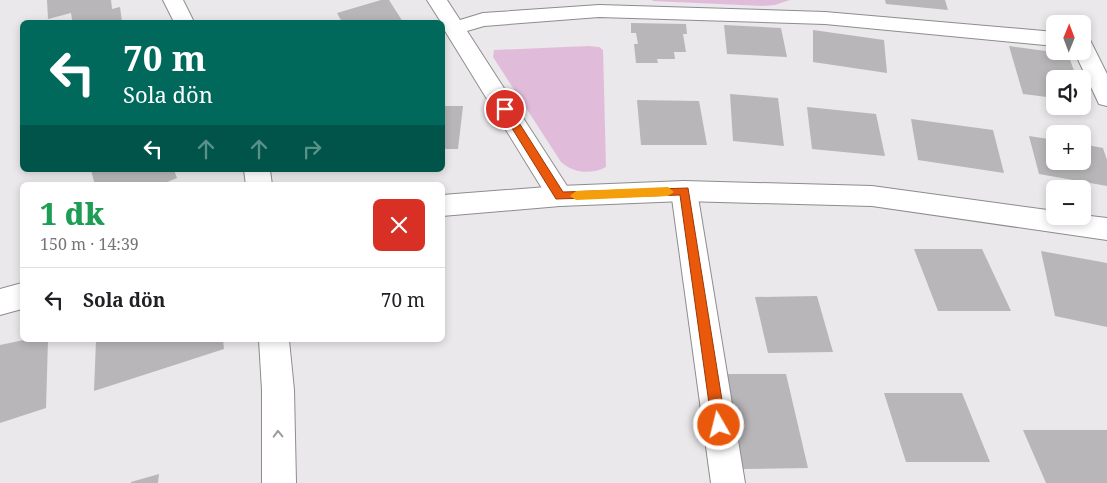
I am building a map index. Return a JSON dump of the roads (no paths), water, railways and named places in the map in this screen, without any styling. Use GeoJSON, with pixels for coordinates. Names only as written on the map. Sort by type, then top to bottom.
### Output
{"type":"FeatureCollection","features":[{"type":"Feature","properties":{"kind":"street"},"geometry":{"type":"LineString","coordinates":[[173,0],[183,20]]}},
{"type":"Feature","properties":{"kind":"street"},"geometry":{"type":"LineString","coordinates":[[437,0],[560,196]]}},
{"type":"Feature","properties":{"kind":"street"},"geometry":{"type":"LineString","coordinates":[[812,0],[825,18]]}},
{"type":"Feature","properties":{"kind":"street"},"geometry":{"type":"LineString","coordinates":[[456,28],[483,20],[600,11],[825,18],[1046,38]]}},
{"type":"Feature","properties":{"kind":"street"},"geometry":{"type":"LineString","coordinates":[[1091,52],[1107,98]]}},
{"type":"Feature","properties":{"kind":"street"},"geometry":{"type":"LineString","coordinates":[[684,191],[728,483]]}},
{"type":"Feature","properties":{"kind":"street"},"geometry":{"type":"LineString","coordinates":[[445,206],[560,196],[684,191],[872,196],[1107,230]]}},
{"type":"Feature","properties":{"kind":"street"},"geometry":{"type":"LineString","coordinates":[[0,302],[20,297]]}},
{"type":"Feature","properties":{"kind":"street"},"geometry":{"type":"LineString","coordinates":[[274,342],[278,390],[279,483]]}}]}
